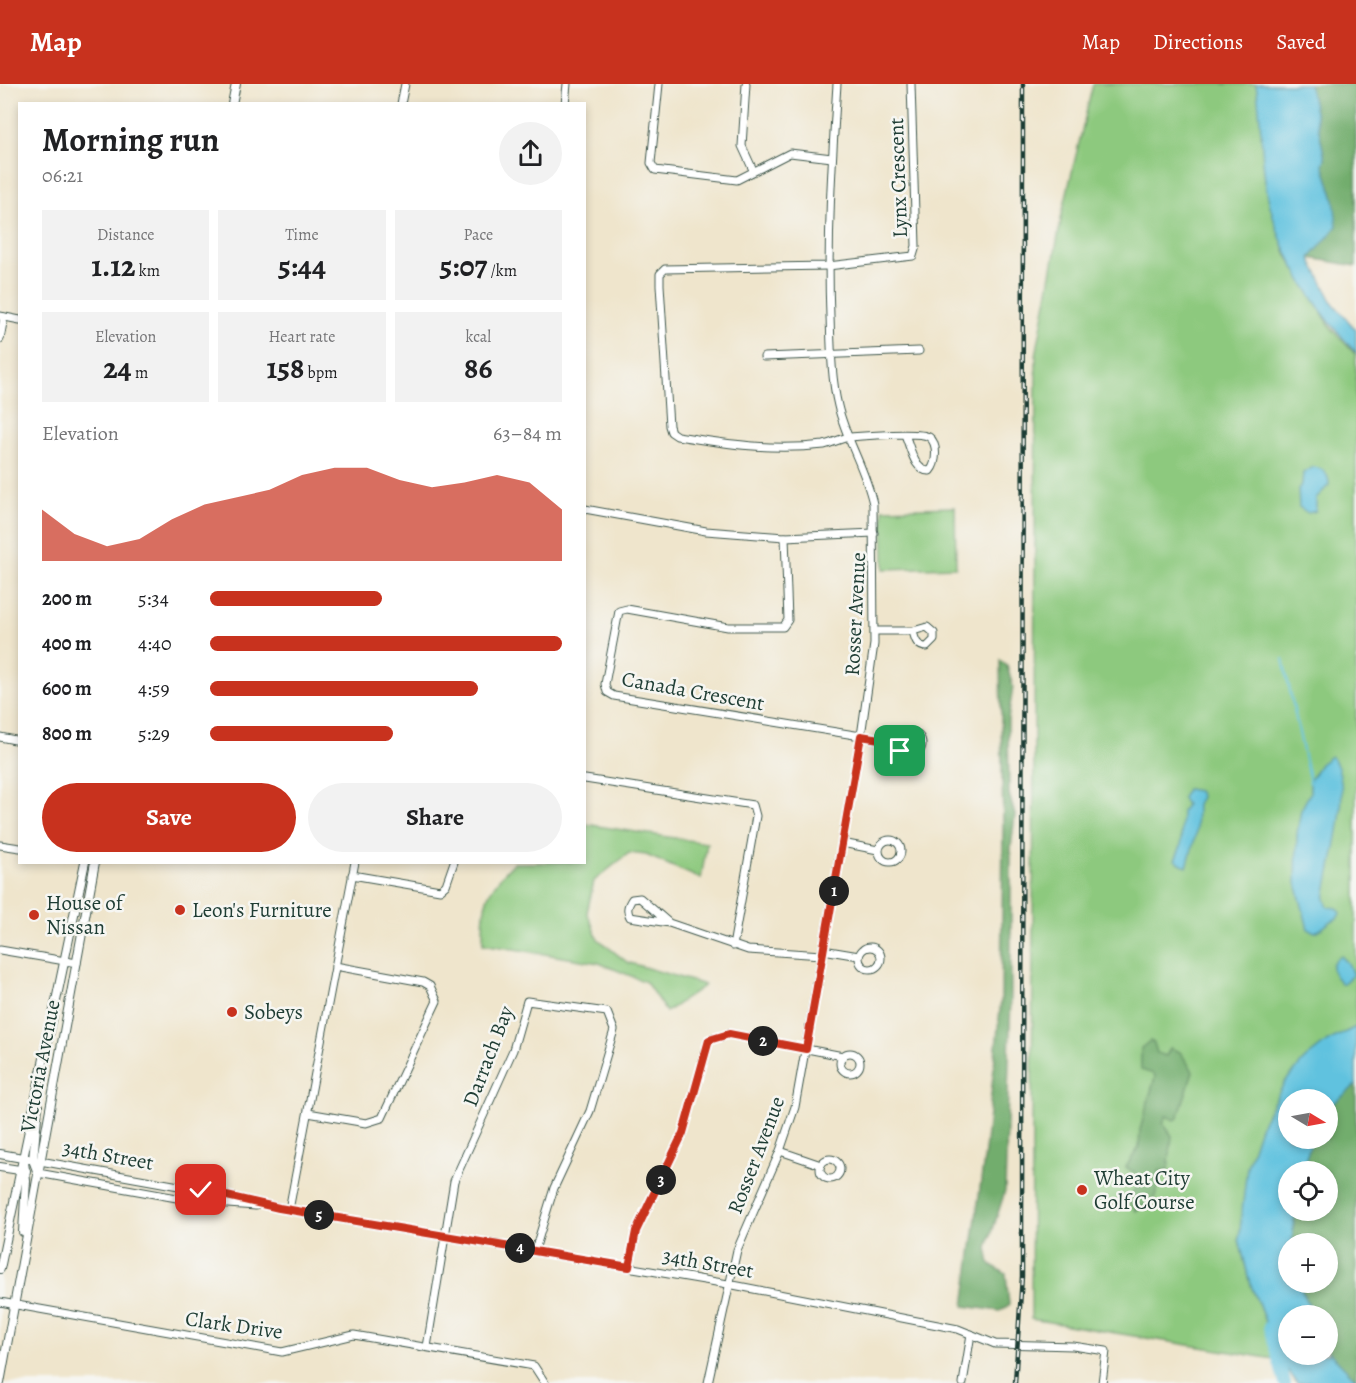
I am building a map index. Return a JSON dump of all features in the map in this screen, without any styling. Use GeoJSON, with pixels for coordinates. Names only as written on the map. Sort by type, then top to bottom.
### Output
{"type":"FeatureCollection","features":[{"type":"Feature","properties":{"kind":"main road"},"geometry":{"type":"LineString","coordinates":[[232,102],[236,84]]}},
{"type":"Feature","properties":{"kind":"main road","name":"Victoria Avenue"},"geometry":{"type":"LineString","coordinates":[[0,1269],[23,1171],[23,1158],[84,864]]}},
{"type":"Feature","properties":{"kind":"main road","name":"Victoria Avenue"},"geometry":{"type":"LineString","coordinates":[[0,1383],[38,1173],[37,1161],[95,864]]}},
{"type":"Feature","properties":{"kind":"main road"},"geometry":{"type":"LineString","coordinates":[[37,1161],[42,1063]]}},
{"type":"Feature","properties":{"kind":"main road","name":"34th Street"},"geometry":{"type":"LineString","coordinates":[[0,1154],[37,1161]]}},
{"type":"Feature","properties":{"kind":"main road","name":"34th Street"},"geometry":{"type":"LineString","coordinates":[[0,1167],[38,1173]]}},
{"type":"Feature","properties":{"kind":"main road"},"geometry":{"type":"LineString","coordinates":[[20,1275],[23,1171]]}},
{"type":"Feature","properties":{"kind":"street"},"geometry":{"type":"LineString","coordinates":[[401,102],[405,84]]}},
{"type":"Feature","properties":{"kind":"street"},"geometry":{"type":"LineString","coordinates":[[565,102],[567,84]]}},
{"type":"Feature","properties":{"kind":"street"},"geometry":{"type":"LineString","coordinates":[[659,84],[651,162],[655,170],[727,181],[737,180],[790,153],[832,158]]}},
{"type":"Feature","properties":{"kind":"street"},"geometry":{"type":"LineString","coordinates":[[746,84],[742,146],[753,170]]}},
{"type":"Feature","properties":{"kind":"street","name":"Rosser Avenue"},"geometry":{"type":"LineString","coordinates":[[708,1383],[737,1250],[780,1150],[795,1107],[861,736],[875,631],[874,533],[869,485],[848,437],[838,405],[831,355],[828,266],[837,84]]}},
{"type":"Feature","properties":{"kind":"street","name":"Lynx Crescent"},"geometry":{"type":"LineString","coordinates":[[828,266],[907,259],[916,252],[911,84]]}},
{"type":"Feature","properties":{"kind":"street"},"geometry":{"type":"LineString","coordinates":[[828,266],[665,269],[660,274],[671,432],[676,436],[749,448],[825,444],[848,437],[905,435],[923,435],[933,442],[935,463],[930,471],[925,471],[918,466],[905,435]]}},
{"type":"Feature","properties":{"kind":"street"},"geometry":{"type":"LineString","coordinates":[[0,339],[2,317],[18,320]]}},
{"type":"Feature","properties":{"kind":"street"},"geometry":{"type":"LineString","coordinates":[[764,357],[919,351]]}},
{"type":"Feature","properties":{"kind":"street"},"geometry":{"type":"LineString","coordinates":[[586,509],[706,531],[785,537],[874,533]]}},
{"type":"Feature","properties":{"kind":"street","name":"Canada Crescent"},"geometry":{"type":"LineString","coordinates":[[785,537],[788,621],[783,627],[728,627],[627,609],[619,611],[605,684],[607,692],[614,696],[861,736]]}},
{"type":"Feature","properties":{"kind":"street"},"geometry":{"type":"LineString","coordinates":[[875,631],[913,631]]}},
{"type":"Feature","properties":{"kind":"street"},"geometry":{"type":"LineString","coordinates":[[861,736],[898,742]]}},
{"type":"Feature","properties":{"kind":"street"},"geometry":{"type":"LineString","coordinates":[[0,737],[18,741]]}},
{"type":"Feature","properties":{"kind":"street"},"geometry":{"type":"LineString","coordinates":[[586,779],[753,805],[756,816],[733,946]]}},
{"type":"Feature","properties":{"kind":"street"},"geometry":{"type":"LineString","coordinates":[[842,843],[878,850]]}},
{"type":"Feature","properties":{"kind":"street"},"geometry":{"type":"LineString","coordinates":[[0,845],[18,848]]}},
{"type":"Feature","properties":{"kind":"street"},"geometry":{"type":"LineString","coordinates":[[289,1210],[354,864]]}},
{"type":"Feature","properties":{"kind":"street"},"geometry":{"type":"LineString","coordinates":[[352,875],[440,890],[446,885],[453,864]]}},
{"type":"Feature","properties":{"kind":"street"},"geometry":{"type":"LineString","coordinates":[[669,923],[640,898],[632,899],[629,904],[627,909],[630,916],[669,923],[733,946],[766,952],[823,952],[859,956]]}},
{"type":"Feature","properties":{"kind":"street"},"geometry":{"type":"LineString","coordinates":[[0,950],[77,963]]}},
{"type":"Feature","properties":{"kind":"street"},"geometry":{"type":"LineString","coordinates":[[308,1113],[366,1123],[382,1118],[437,1001],[430,986],[423,982],[335,966]]}},
{"type":"Feature","properties":{"kind":"street","name":"Darrach Bay"},"geometry":{"type":"LineString","coordinates":[[445,1236],[454,1180],[513,1050],[527,1001],[607,1012],[614,1030],[590,1111],[554,1188],[535,1250]]}},
{"type":"Feature","properties":{"kind":"street"},"geometry":{"type":"LineString","coordinates":[[629,1267],[636,1231],[683,1133],[709,1040],[729,1034],[843,1056]]}},
{"type":"Feature","properties":{"kind":"street"},"geometry":{"type":"LineString","coordinates":[[780,1150],[821,1165]]}},
{"type":"Feature","properties":{"kind":"street","name":"34th Street"},"geometry":{"type":"LineString","coordinates":[[37,1161],[186,1188],[289,1210],[728,1284],[958,1329],[987,1342],[1022,1346],[1073,1346],[1106,1351],[1102,1383]]}},
{"type":"Feature","properties":{"kind":"street","name":"34th Street"},"geometry":{"type":"LineString","coordinates":[[38,1173],[184,1199],[279,1208]]}},
{"type":"Feature","properties":{"kind":"street"},"geometry":{"type":"LineString","coordinates":[[184,1199],[186,1188]]}},
{"type":"Feature","properties":{"kind":"street"},"geometry":{"type":"LineString","coordinates":[[427,1347],[445,1236]]}},
{"type":"Feature","properties":{"kind":"street","name":"Clark Drive"},"geometry":{"type":"LineString","coordinates":[[0,1302],[282,1352],[354,1335],[534,1366],[545,1383]]}},
{"type":"Feature","properties":{"kind":"street"},"geometry":{"type":"LineString","coordinates":[[963,1383],[971,1334]]}},
{"type":"Feature","properties":{"kind":"green space","name":"Wheat City Golf Course"},"geometry":{"type":"Polygon","coordinates":[[[1093,84],[1256,84],[1262,121],[1265,182],[1286,254],[1332,329],[1356,355],[1356,1027],[1328,1041],[1285,1082],[1283,1089],[1278,1089],[1278,1106],[1239,1239],[1249,1280],[1278,1360],[1031,1319],[1036,356],[1062,214],[1093,84]]]}},
{"type":"Feature","properties":{"kind":"green space"},"geometry":{"type":"Polygon","coordinates":[[[1309,84],[1356,84],[1356,266],[1310,258],[1334,199],[1323,164],[1325,159],[1309,84]]]}},
{"type":"Feature","properties":{"kind":"green space"},"geometry":{"type":"Polygon","coordinates":[[[955,507],[956,567],[884,569],[883,509],[955,507]]]}},
{"type":"Feature","properties":{"kind":"green space"},"geometry":{"type":"Polygon","coordinates":[[[1000,660],[1007,666],[1013,687],[1008,720],[1009,794],[1015,815],[1011,848],[1011,995],[1005,1191],[987,1248],[990,1264],[1006,1274],[1009,1305],[1000,1311],[964,1306],[985,1151],[1001,1000],[1003,828],[1000,660]]]}},
{"type":"Feature","properties":{"kind":"green space"},"geometry":{"type":"Polygon","coordinates":[[[586,824],[707,843],[701,879],[646,855],[629,853],[594,881],[587,912],[598,939],[627,962],[705,985],[666,1012],[646,982],[599,963],[483,944],[487,899],[504,873],[513,864],[586,864],[586,824]]]}},
{"type":"Feature","properties":{"kind":"green space"},"geometry":{"type":"Polygon","coordinates":[[[1150,1041],[1154,1043],[1157,1053],[1166,1056],[1170,1048],[1180,1052],[1193,1071],[1178,1118],[1175,1120],[1166,1116],[1163,1123],[1172,1136],[1168,1170],[1159,1171],[1155,1199],[1136,1211],[1126,1198],[1138,1187],[1139,1176],[1126,1167],[1139,1147],[1140,1130],[1155,1077],[1154,1074],[1141,1070],[1141,1048],[1150,1041]]]}},
{"type":"Feature","properties":{"kind":"green space"},"geometry":{"type":"Polygon","coordinates":[[[1356,1085],[1356,1379],[1338,1362],[1338,1305],[1309,1305],[1303,1293],[1338,1293],[1338,1233],[1293,1233],[1294,1221],[1338,1221],[1338,1161],[1305,1161],[1309,1149],[1338,1149],[1338,1098],[1356,1085]]]}},
{"type":"Feature","properties":{"kind":"water"},"geometry":{"type":"Polygon","coordinates":[[[1256,84],[1309,84],[1325,159],[1323,164],[1334,199],[1337,226],[1310,258],[1333,303],[1356,330],[1356,353],[1310,295],[1286,251],[1277,228],[1265,180],[1256,84]]]}},
{"type":"Feature","properties":{"kind":"water"},"geometry":{"type":"Polygon","coordinates":[[[1313,467],[1325,472],[1329,485],[1316,498],[1316,511],[1308,513],[1299,507],[1298,489],[1302,484],[1303,473],[1313,467]]]}},
{"type":"Feature","properties":{"kind":"water"},"geometry":{"type":"Polygon","coordinates":[[[1331,756],[1338,768],[1341,803],[1336,845],[1325,899],[1328,907],[1337,908],[1341,913],[1336,919],[1315,932],[1308,929],[1296,883],[1297,834],[1301,810],[1310,793],[1310,780],[1320,764],[1331,756]]]}},
{"type":"Feature","properties":{"kind":"water"},"geometry":{"type":"Polygon","coordinates":[[[1187,789],[1198,791],[1201,797],[1197,804],[1196,834],[1187,867],[1175,860],[1181,846],[1182,811],[1186,805],[1182,798],[1187,789]]]}},
{"type":"Feature","properties":{"kind":"water"},"geometry":{"type":"Polygon","coordinates":[[[1341,956],[1348,963],[1353,975],[1342,984],[1332,970],[1333,962],[1341,956]]]}},
{"type":"Feature","properties":{"kind":"water"},"geometry":{"type":"Polygon","coordinates":[[[1356,1027],[1356,1085],[1338,1100],[1338,1089],[1281,1089],[1305,1059],[1328,1041],[1356,1027]]]}},
{"type":"Feature","properties":{"kind":"water"},"geometry":{"type":"Polygon","coordinates":[[[1278,1095],[1278,1149],[1309,1149],[1305,1161],[1278,1161],[1278,1221],[1294,1221],[1293,1233],[1278,1233],[1278,1293],[1303,1293],[1309,1305],[1278,1305],[1278,1355],[1249,1280],[1239,1239],[1247,1167],[1260,1127],[1278,1095]]]}},
{"type":"Feature","properties":{"kind":"water"},"geometry":{"type":"Polygon","coordinates":[[[1338,1361],[1356,1379],[1356,1383],[1297,1383],[1284,1365],[1338,1365],[1338,1361]]]}},
{"type":"Feature","properties":{"kind":"waterway"},"geometry":{"type":"LineString","coordinates":[[1283,659],[1310,783]]}},
{"type":"Feature","properties":{"kind":"waterway"},"geometry":{"type":"LineString","coordinates":[[1269,1327],[1285,1383]]}},
{"type":"Feature","properties":{"kind":"railway"},"geometry":{"type":"LineString","coordinates":[[1015,1383],[1022,1276],[1023,84]]}},
{"type":"Feature","properties":{"kind":"place","name":"Leon's Furniture"},"geometry":{"type":"Point","coordinates":[180,910]}},
{"type":"Feature","properties":{"kind":"place","name":"House of Nissan"},"geometry":{"type":"Point","coordinates":[34,915]}},
{"type":"Feature","properties":{"kind":"place","name":"Sobeys"},"geometry":{"type":"Point","coordinates":[232,1012]}},
{"type":"Feature","properties":{"kind":"place","name":"Wheat City Golf Course"},"geometry":{"type":"Point","coordinates":[1082,1190]}},
{"type":"Feature","properties":{"kind":"route"},"geometry":{"type":"LineString","coordinates":[[201,1190],[279,1208],[629,1267],[636,1231],[683,1133],[709,1040],[729,1034],[806,1049],[861,736],[898,742],[900,751]]}}]}
